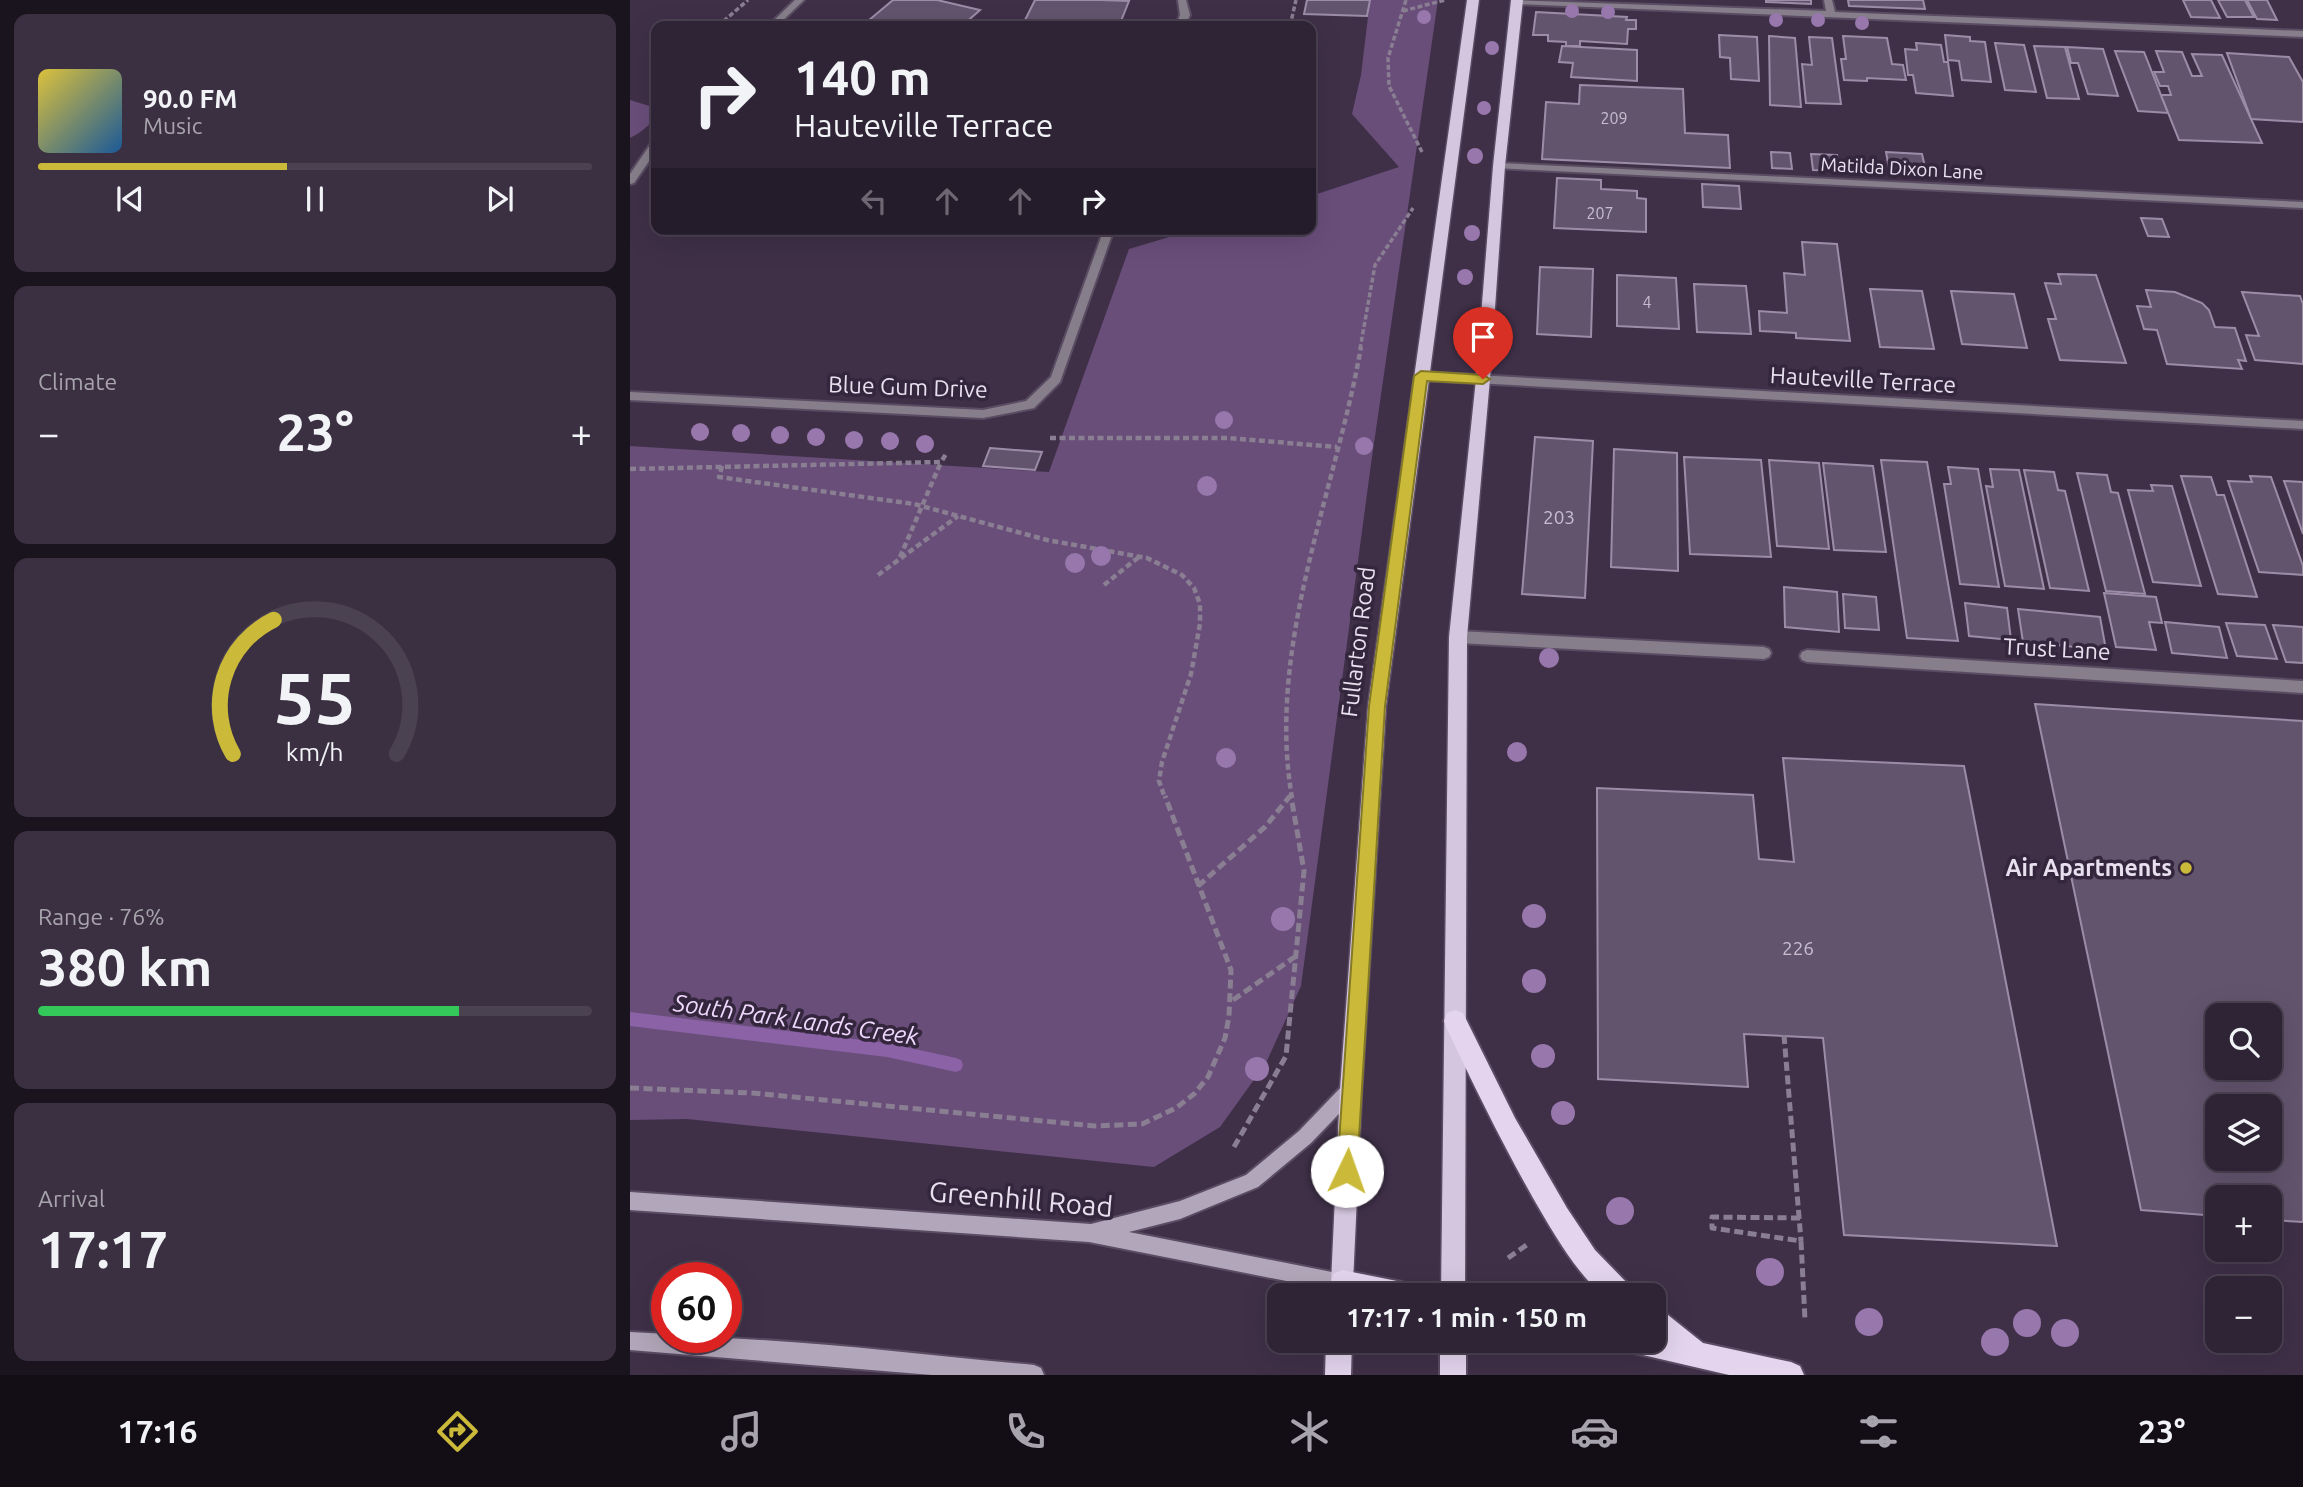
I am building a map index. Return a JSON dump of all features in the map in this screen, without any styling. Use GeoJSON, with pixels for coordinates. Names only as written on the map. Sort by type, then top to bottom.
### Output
{"type":"FeatureCollection","features":[{"type":"Feature","properties":{"kind":"highway"},"geometry":{"type":"LineString","coordinates":[[1455,1021],[1502,1121],[1560,1221],[1606,1283]]}},
{"type":"Feature","properties":{"kind":"highway"},"geometry":{"type":"LineString","coordinates":[[1666,1330],[1698,1355]]}},
{"type":"Feature","properties":{"kind":"highway"},"geometry":{"type":"LineString","coordinates":[[1666,1348],[1791,1375]]}},
{"type":"Feature","properties":{"kind":"highway"},"geometry":{"type":"LineString","coordinates":[[1338,1375],[1339,1353]]}},
{"type":"Feature","properties":{"kind":"highway"},"geometry":{"type":"LineString","coordinates":[[1453,1353],[1453,1375]]}},
{"type":"Feature","properties":{"kind":"main road","name":"Fullarton Road"},"geometry":{"type":"LineString","coordinates":[[1341,1283],[1350,1089],[1377,706],[1473,0]]}},
{"type":"Feature","properties":{"kind":"main road"},"geometry":{"type":"LineString","coordinates":[[1453,1283],[1458,637],[1483,379],[1499,166],[1517,1]]}},
{"type":"Feature","properties":{"kind":"main road"},"geometry":{"type":"LineString","coordinates":[[1089,1233],[1181,1210],[1252,1181],[1305,1137],[1350,1089]]}},
{"type":"Feature","properties":{"kind":"main road","name":"Greenhill Road"},"geometry":{"type":"LineString","coordinates":[[630,1202],[1089,1233],[1314,1283]]}},
{"type":"Feature","properties":{"kind":"main road"},"geometry":{"type":"LineString","coordinates":[[630,1341],[1034,1375]]}},
{"type":"Feature","properties":{"kind":"street"},"geometry":{"type":"LineString","coordinates":[[777,21],[800,0]]}},
{"type":"Feature","properties":{"kind":"street"},"geometry":{"type":"LineString","coordinates":[[1182,0],[1185,15],[1183,21]]}},
{"type":"Feature","properties":{"kind":"street"},"geometry":{"type":"LineString","coordinates":[[1828,0],[1831,15]]}},
{"type":"Feature","properties":{"kind":"street"},"geometry":{"type":"LineString","coordinates":[[1517,1],[1673,4],[1831,15],[2303,34]]}},
{"type":"Feature","properties":{"kind":"street"},"geometry":{"type":"LineString","coordinates":[[630,181],[651,151]]}},
{"type":"Feature","properties":{"kind":"street"},"geometry":{"type":"LineString","coordinates":[[630,159],[645,160]]}},
{"type":"Feature","properties":{"kind":"street","name":"Matilda Dixon Lane"},"geometry":{"type":"LineString","coordinates":[[1499,166],[2303,205]]}},
{"type":"Feature","properties":{"kind":"street","name":"Blue Gum Drive"},"geometry":{"type":"LineString","coordinates":[[630,396],[983,414],[1030,405],[1056,379],[1107,235]]}},
{"type":"Feature","properties":{"kind":"street","name":"Hauteville Terrace"},"geometry":{"type":"LineString","coordinates":[[1421,376],[2303,425]]}},
{"type":"Feature","properties":{"kind":"street"},"geometry":{"type":"LineString","coordinates":[[1458,637],[1763,653]]}},
{"type":"Feature","properties":{"kind":"street","name":"Trust Lane"},"geometry":{"type":"LineString","coordinates":[[1807,656],[2303,687]]}},
{"type":"Feature","properties":{"kind":"path"},"geometry":{"type":"LineString","coordinates":[[724,21],[748,0]]}},
{"type":"Feature","properties":{"kind":"path"},"geometry":{"type":"LineString","coordinates":[[1291,21],[1296,0]]}},
{"type":"Feature","properties":{"kind":"path"},"geometry":{"type":"LineString","coordinates":[[1406,0],[1388,58],[1389,86],[1422,153]]}},
{"type":"Feature","properties":{"kind":"path"},"geometry":{"type":"LineString","coordinates":[[1402,12],[1443,0]]}},
{"type":"Feature","properties":{"kind":"path"},"geometry":{"type":"LineString","coordinates":[[1234,1147],[1286,1056],[1304,871],[1286,764],[1290,676],[1304,584],[1357,363],[1375,265],[1415,204]]}},
{"type":"Feature","properties":{"kind":"path"},"geometry":{"type":"LineString","coordinates":[[1050,438],[1228,438],[1337,447]]}},
{"type":"Feature","properties":{"kind":"path"},"geometry":{"type":"LineString","coordinates":[[900,557],[946,454]]}},
{"type":"Feature","properties":{"kind":"path"},"geometry":{"type":"LineString","coordinates":[[630,469],[942,462]]}},
{"type":"Feature","properties":{"kind":"path"},"geometry":{"type":"LineString","coordinates":[[630,1088],[752,1093],[962,1115],[1108,1125],[1153,1121],[1180,1106],[1209,1077],[1222,1052],[1232,1000],[1231,970],[1159,781],[1162,761],[1201,636],[1200,606],[1195,589],[1183,576],[1168,565],[1140,556],[1048,541],[922,506],[719,477],[722,466]]}},
{"type":"Feature","properties":{"kind":"path"},"geometry":{"type":"LineString","coordinates":[[878,575],[958,516]]}},
{"type":"Feature","properties":{"kind":"path"},"geometry":{"type":"LineString","coordinates":[[1104,586],[1140,556]]}},
{"type":"Feature","properties":{"kind":"path"},"geometry":{"type":"LineString","coordinates":[[1198,886],[1265,827],[1291,795]]}},
{"type":"Feature","properties":{"kind":"path"},"geometry":{"type":"LineString","coordinates":[[1232,1000],[1296,956]]}},
{"type":"Feature","properties":{"kind":"path"},"geometry":{"type":"LineString","coordinates":[[1783,1035],[1800,1218],[1805,1320]]}},
{"type":"Feature","properties":{"kind":"path"},"geometry":{"type":"LineString","coordinates":[[1800,1218],[1712,1217],[1712,1228],[1801,1241]]}},
{"type":"Feature","properties":{"kind":"path"},"geometry":{"type":"LineString","coordinates":[[1508,1258],[1528,1244]]}},
{"type":"Feature","properties":{"kind":"shaded area"},"geometry":{"type":"Polygon","coordinates":[[[1370,0],[1438,0],[1371,464],[1301,986],[1266,1063],[1220,1127],[1154,1167],[687,1119],[630,1120],[630,446],[1049,472],[1129,249],[1176,235],[1316,235],[1316,194],[1399,167],[1352,114],[1361,75],[1370,0]]]}},
{"type":"Feature","properties":{"kind":"shaded area"},"geometry":{"type":"Polygon","coordinates":[[[630,100],[651,106],[651,122],[644,130],[630,138],[630,100]]]}},
{"type":"Feature","properties":{"kind":"building"},"geometry":{"type":"Polygon","coordinates":[[[893,0],[937,0],[980,10],[968,21],[868,21],[893,0]]]}},
{"type":"Feature","properties":{"kind":"building"},"geometry":{"type":"Polygon","coordinates":[[[1035,0],[1129,1],[1121,21],[1024,21],[1035,0]]]}},
{"type":"Feature","properties":{"kind":"building"},"geometry":{"type":"Polygon","coordinates":[[[1307,0],[1370,0],[1367,16],[1304,14],[1307,0]]]}},
{"type":"Feature","properties":{"kind":"building"},"geometry":{"type":"Polygon","coordinates":[[[1811,0],[1811,4],[1766,2],[1811,0]]]}},
{"type":"Feature","properties":{"kind":"building"},"geometry":{"type":"Polygon","coordinates":[[[1848,0],[1923,0],[1925,9],[1849,6],[1848,0]]]}},
{"type":"Feature","properties":{"kind":"building"},"geometry":{"type":"Polygon","coordinates":[[[2183,0],[2211,0],[2220,18],[2191,17],[2183,0]]]}},
{"type":"Feature","properties":{"kind":"building"},"geometry":{"type":"Polygon","coordinates":[[[2218,0],[2245,0],[2254,17],[2227,17],[2218,0]]]}},
{"type":"Feature","properties":{"kind":"building"},"geometry":{"type":"Polygon","coordinates":[[[2247,0],[2267,0],[2277,20],[2257,19],[2247,0]]]}},
{"type":"Feature","properties":{"kind":"building"},"geometry":{"type":"Polygon","coordinates":[[[1536,12],[1627,17],[1626,20],[1636,20],[1636,29],[1628,29],[1627,44],[1580,41],[1580,46],[1566,46],[1566,42],[1548,41],[1548,35],[1533,35],[1536,12]]]}},
{"type":"Feature","properties":{"kind":"building"},"geometry":{"type":"Polygon","coordinates":[[[1719,35],[1757,37],[1759,81],[1731,79],[1730,58],[1720,57],[1719,35]]]}},
{"type":"Feature","properties":{"kind":"building"},"geometry":{"type":"Polygon","coordinates":[[[1945,35],[1970,37],[1970,41],[1985,42],[1991,82],[1962,80],[1959,61],[1948,60],[1945,35]]]}},
{"type":"Feature","properties":{"kind":"building"},"geometry":{"type":"Polygon","coordinates":[[[1769,36],[1795,38],[1801,107],[1770,105],[1769,36]]]}},
{"type":"Feature","properties":{"kind":"building"},"geometry":{"type":"Polygon","coordinates":[[[1843,36],[1887,38],[1892,64],[1903,65],[1906,80],[1844,80],[1841,59],[1846,59],[1843,36]]]}},
{"type":"Feature","properties":{"kind":"building"},"geometry":{"type":"Polygon","coordinates":[[[1809,37],[1832,38],[1841,104],[1806,103],[1802,64],[1812,65],[1809,37]]]}},
{"type":"Feature","properties":{"kind":"building"},"geometry":{"type":"Polygon","coordinates":[[[1916,43],[1941,45],[1944,62],[1948,62],[1953,96],[1916,93],[1913,75],[1908,75],[1905,49],[1917,50],[1916,43]]]}},
{"type":"Feature","properties":{"kind":"building"},"geometry":{"type":"Polygon","coordinates":[[[1995,43],[2024,45],[2036,92],[2005,90],[1995,43]]]}},
{"type":"Feature","properties":{"kind":"building"},"geometry":{"type":"Polygon","coordinates":[[[1562,46],[1637,50],[1637,81],[1571,77],[1573,63],[1559,62],[1562,46]]]}},
{"type":"Feature","properties":{"kind":"building"},"geometry":{"type":"Polygon","coordinates":[[[2034,46],[2065,47],[2079,99],[2047,98],[2034,46]]]}},
{"type":"Feature","properties":{"kind":"building"},"geometry":{"type":"Polygon","coordinates":[[[2067,47],[2103,49],[2118,96],[2088,94],[2078,63],[2071,63],[2067,47]]]}},
{"type":"Feature","properties":{"kind":"building"},"geometry":{"type":"Polygon","coordinates":[[[2115,51],[2144,52],[2168,113],[2138,111],[2115,51]]]}},
{"type":"Feature","properties":{"kind":"building"},"geometry":{"type":"Polygon","coordinates":[[[2156,51],[2182,52],[2192,76],[2202,76],[2192,54],[2222,55],[2262,143],[2179,140],[2161,95],[2171,95],[2168,86],[2160,86],[2154,72],[2164,72],[2156,51]]]}},
{"type":"Feature","properties":{"kind":"building"},"geometry":{"type":"Polygon","coordinates":[[[2227,53],[2289,57],[2303,82],[2303,122],[2251,119],[2227,53]]]}},
{"type":"Feature","properties":{"kind":"building"},"geometry":{"type":"Polygon","coordinates":[[[1580,85],[1683,89],[1685,133],[1728,135],[1730,168],[1542,159],[1546,102],[1579,104],[1580,85]]]}},
{"type":"Feature","properties":{"kind":"building"},"geometry":{"type":"Polygon","coordinates":[[[1771,152],[1790,153],[1792,169],[1772,168],[1771,152]]]}},
{"type":"Feature","properties":{"kind":"building"},"geometry":{"type":"Polygon","coordinates":[[[1886,152],[1922,154],[1927,176],[1890,174],[1886,152]]]}},
{"type":"Feature","properties":{"kind":"building"},"geometry":{"type":"Polygon","coordinates":[[[1811,154],[1837,155],[1839,171],[1813,170],[1811,154]]]}},
{"type":"Feature","properties":{"kind":"building"},"geometry":{"type":"Polygon","coordinates":[[[1557,178],[1601,180],[1601,189],[1637,191],[1637,198],[1646,199],[1646,232],[1554,228],[1557,178]]]}},
{"type":"Feature","properties":{"kind":"building"},"geometry":{"type":"Polygon","coordinates":[[[1702,184],[1739,186],[1741,209],[1703,207],[1702,184]]]}},
{"type":"Feature","properties":{"kind":"building"},"geometry":{"type":"Polygon","coordinates":[[[2141,218],[2162,219],[2169,237],[2148,236],[2141,218]]]}},
{"type":"Feature","properties":{"kind":"building"},"geometry":{"type":"Polygon","coordinates":[[[1802,242],[1837,244],[1850,341],[1796,338],[1796,333],[1760,331],[1759,311],[1787,313],[1784,273],[1805,275],[1802,242]]]}},
{"type":"Feature","properties":{"kind":"building"},"geometry":{"type":"Polygon","coordinates":[[[1540,267],[1593,269],[1591,337],[1537,334],[1540,267]]]}},
{"type":"Feature","properties":{"kind":"building"},"geometry":{"type":"Polygon","coordinates":[[[2058,274],[2096,275],[2126,363],[2060,360],[2048,319],[2056,319],[2045,283],[2061,284],[2058,274]]]}},
{"type":"Feature","properties":{"kind":"building"},"geometry":{"type":"Polygon","coordinates":[[[1617,275],[1676,278],[1679,329],[1617,326],[1617,275]]]}},
{"type":"Feature","properties":{"kind":"building"},"geometry":{"type":"Polygon","coordinates":[[[1694,284],[1746,286],[1751,334],[1697,332],[1694,284]]]}},
{"type":"Feature","properties":{"kind":"building"},"geometry":{"type":"Polygon","coordinates":[[[1870,289],[1922,291],[1934,349],[1880,347],[1870,289]]]}},
{"type":"Feature","properties":{"kind":"building"},"geometry":{"type":"Polygon","coordinates":[[[2146,290],[2175,292],[2202,303],[2209,310],[2215,327],[2235,328],[2246,361],[2238,360],[2242,369],[2167,364],[2157,330],[2144,329],[2137,306],[2151,307],[2146,290]]]}},
{"type":"Feature","properties":{"kind":"building"},"geometry":{"type":"Polygon","coordinates":[[[1951,291],[2014,294],[2027,348],[1962,344],[1951,291]]]}},
{"type":"Feature","properties":{"kind":"building"},"geometry":{"type":"Polygon","coordinates":[[[2242,292],[2300,296],[2303,304],[2303,364],[2255,360],[2246,335],[2259,336],[2242,292]]]}},
{"type":"Feature","properties":{"kind":"building"},"geometry":{"type":"Polygon","coordinates":[[[1535,437],[1593,441],[1585,598],[1522,594],[1535,437]]]}},
{"type":"Feature","properties":{"kind":"building"},"geometry":{"type":"Polygon","coordinates":[[[990,448],[1042,452],[1035,470],[983,466],[990,448]]]}},
{"type":"Feature","properties":{"kind":"building"},"geometry":{"type":"Polygon","coordinates":[[[1614,449],[1677,453],[1678,571],[1611,567],[1614,449]]]}},
{"type":"Feature","properties":{"kind":"building"},"geometry":{"type":"Polygon","coordinates":[[[1684,457],[1761,460],[1771,557],[1690,554],[1684,457]]]}},
{"type":"Feature","properties":{"kind":"building"},"geometry":{"type":"Polygon","coordinates":[[[1769,460],[1819,463],[1829,549],[1777,546],[1769,460]]]}},
{"type":"Feature","properties":{"kind":"building"},"geometry":{"type":"Polygon","coordinates":[[[1881,460],[1927,462],[1958,641],[1907,638],[1881,460]]]}},
{"type":"Feature","properties":{"kind":"building"},"geometry":{"type":"Polygon","coordinates":[[[1823,463],[1873,466],[1886,552],[1834,550],[1823,463]]]}},
{"type":"Feature","properties":{"kind":"building"},"geometry":{"type":"Polygon","coordinates":[[[1948,467],[1978,469],[1999,587],[1960,584],[1944,484],[1951,484],[1948,467]]]}},
{"type":"Feature","properties":{"kind":"building"},"geometry":{"type":"Polygon","coordinates":[[[1990,469],[2019,470],[2044,589],[2005,586],[1986,486],[1993,487],[1990,469]]]}},
{"type":"Feature","properties":{"kind":"building"},"geometry":{"type":"Polygon","coordinates":[[[2024,470],[2054,472],[2058,490],[2065,491],[2089,591],[2050,588],[2024,470]]]}},
{"type":"Feature","properties":{"kind":"building"},"geometry":{"type":"Polygon","coordinates":[[[2077,473],[2107,475],[2111,492],[2118,493],[2145,594],[2106,591],[2077,473]]]}},
{"type":"Feature","properties":{"kind":"building"},"geometry":{"type":"Polygon","coordinates":[[[2181,476],[2211,477],[2217,495],[2224,495],[2257,597],[2218,594],[2181,476]]]}},
{"type":"Feature","properties":{"kind":"building"},"geometry":{"type":"Polygon","coordinates":[[[2250,476],[2271,477],[2303,566],[2303,575],[2259,572],[2228,481],[2252,482],[2250,476]]]}},
{"type":"Feature","properties":{"kind":"building"},"geometry":{"type":"Polygon","coordinates":[[[2284,481],[2303,482],[2303,534],[2284,481]]]}},
{"type":"Feature","properties":{"kind":"building"},"geometry":{"type":"Polygon","coordinates":[[[2151,485],[2172,486],[2201,586],[2153,582],[2128,490],[2153,491],[2151,485]]]}},
{"type":"Feature","properties":{"kind":"building"},"geometry":{"type":"Polygon","coordinates":[[[1784,587],[1837,592],[1839,632],[1785,627],[1784,587]]]}},
{"type":"Feature","properties":{"kind":"building"},"geometry":{"type":"Polygon","coordinates":[[[2104,593],[2156,597],[2162,623],[2149,622],[2156,650],[2116,647],[2104,593]]]}},
{"type":"Feature","properties":{"kind":"building"},"geometry":{"type":"Polygon","coordinates":[[[1843,594],[1876,597],[1879,630],[1845,628],[1843,594]]]}},
{"type":"Feature","properties":{"kind":"building"},"geometry":{"type":"Polygon","coordinates":[[[1965,603],[2007,608],[2011,640],[1969,636],[1965,603]]]}},
{"type":"Feature","properties":{"kind":"building"},"geometry":{"type":"Polygon","coordinates":[[[2018,609],[2100,617],[2106,650],[2023,642],[2018,609]]]}},
{"type":"Feature","properties":{"kind":"building"},"geometry":{"type":"Polygon","coordinates":[[[2165,622],[2219,627],[2227,658],[2172,653],[2165,622]]]}},
{"type":"Feature","properties":{"kind":"building"},"geometry":{"type":"Polygon","coordinates":[[[2226,623],[2265,625],[2277,659],[2237,656],[2226,623]]]}},
{"type":"Feature","properties":{"kind":"building"},"geometry":{"type":"Polygon","coordinates":[[[2273,625],[2303,627],[2303,663],[2286,662],[2273,625]]]}},
{"type":"Feature","properties":{"kind":"building","name":"Air Apartments"},"geometry":{"type":"Polygon","coordinates":[[[2035,704],[2303,721],[2303,1222],[2282,1221],[2282,1185],[2205,1185],[2205,1215],[2141,1210],[2035,704]]]}},
{"type":"Feature","properties":{"kind":"building"},"geometry":{"type":"Polygon","coordinates":[[[1783,758],[1964,766],[2057,1246],[1844,1235],[1823,1038],[1744,1034],[1748,1087],[1598,1079],[1597,788],[1753,795],[1759,859],[1794,862],[1783,758]]]}},
{"type":"Feature","properties":{"kind":"waterway","name":"South Park Lands Creek"},"geometry":{"type":"LineString","coordinates":[[630,1019],[887,1050],[956,1065]]}},
{"type":"Feature","properties":{"kind":"place","name":"Air Apartments"},"geometry":{"type":"Point","coordinates":[2186,868]}},
{"type":"Feature","properties":{"kind":"route"},"geometry":{"type":"LineString","coordinates":[[1347,1171],[1350,1089],[1377,706],[1421,376],[1483,379]]}}]}
